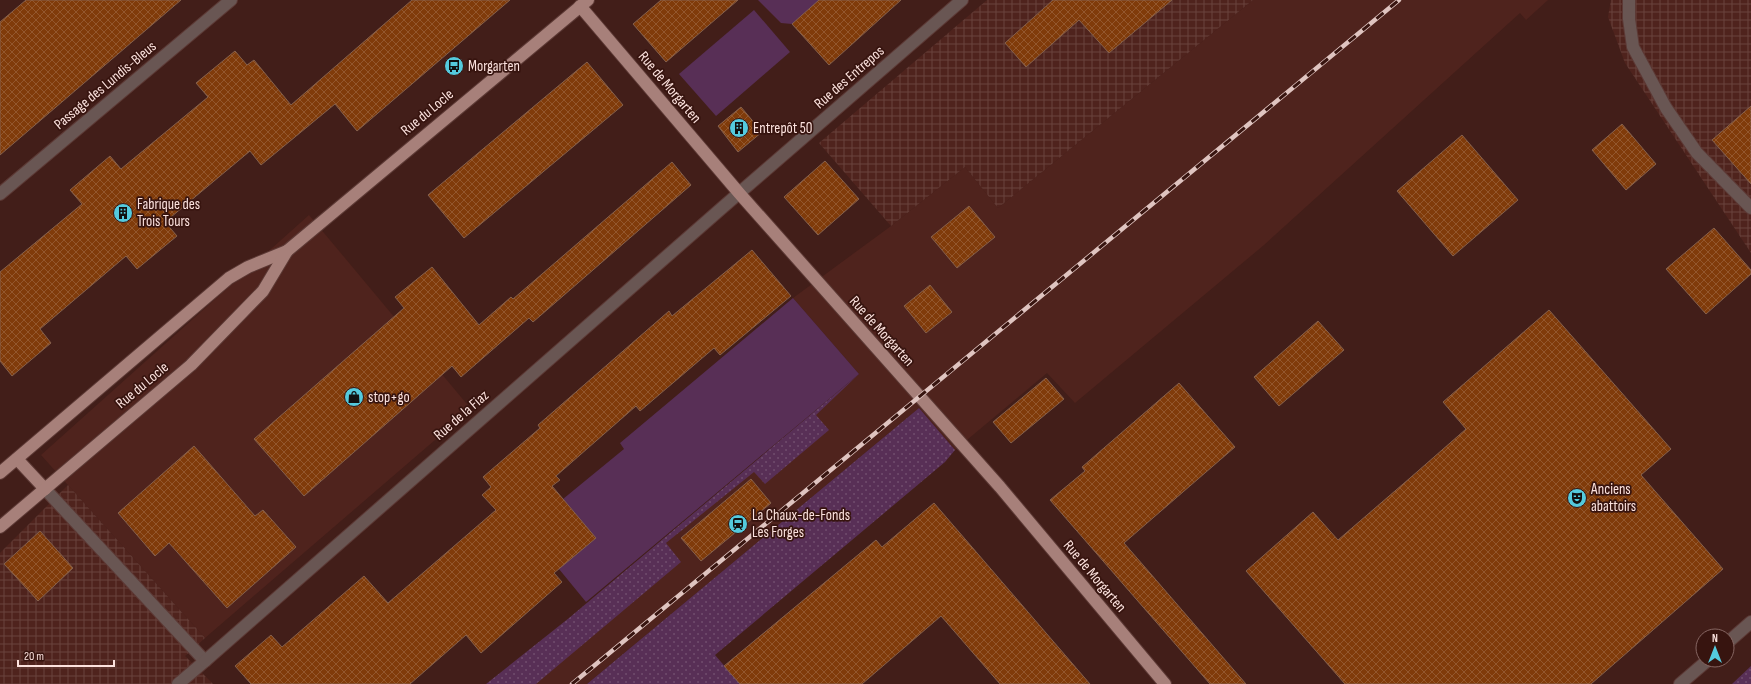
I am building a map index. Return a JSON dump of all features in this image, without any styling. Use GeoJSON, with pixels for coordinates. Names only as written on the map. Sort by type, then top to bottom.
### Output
{"type":"FeatureCollection","features":[{"type":"Feature","properties":{"kind":"main road","name":"Rue de Morgarten"},"geometry":{"type":"LineString","coordinates":[[581,2],[738,193],[1000,487],[1165,684]]}},
{"type":"Feature","properties":{"kind":"main road","name":"Rue du Locle"},"geometry":{"type":"LineString","coordinates":[[0,473],[229,278],[248,267],[287,251],[581,2]]}},
{"type":"Feature","properties":{"kind":"main road","name":"Rue du Locle"},"geometry":{"type":"LineString","coordinates":[[0,527],[191,365],[263,291],[287,251]]}},
{"type":"Feature","properties":{"kind":"main road"},"geometry":{"type":"LineString","coordinates":[[16,459],[45,489]]}},
{"type":"Feature","properties":{"kind":"street","name":"Passage des Lundis-Bleus"},"geometry":{"type":"LineString","coordinates":[[0,194],[231,0]]}},
{"type":"Feature","properties":{"kind":"street","name":"Rue des Entrepos"},"geometry":{"type":"LineString","coordinates":[[738,193],[962,0]]}},
{"type":"Feature","properties":{"kind":"street"},"geometry":{"type":"LineString","coordinates":[[1629,0],[1629,19],[1633,47],[1666,108],[1697,153],[1751,208]]}},
{"type":"Feature","properties":{"kind":"street","name":"Rue de la Fiaz"},"geometry":{"type":"LineString","coordinates":[[178,684],[738,193]]}},
{"type":"Feature","properties":{"kind":"street"},"geometry":{"type":"LineString","coordinates":[[45,489],[205,661]]}},
{"type":"Feature","properties":{"kind":"street"},"geometry":{"type":"LineString","coordinates":[[1735,636],[1751,622]]}},
{"type":"Feature","properties":{"kind":"street"},"geometry":{"type":"LineString","coordinates":[[1680,684],[1699,668]]}},
{"type":"Feature","properties":{"kind":"shaded area"},"geometry":{"type":"Polygon","coordinates":[[[758,0],[820,0],[792,24],[781,23],[758,0]]]}},
{"type":"Feature","properties":{"kind":"shaded area"},"geometry":{"type":"Polygon","coordinates":[[[987,0],[1253,0],[998,208],[965,167],[891,226],[819,143],[987,0]]]}},
{"type":"Feature","properties":{"kind":"shaded area"},"geometry":{"type":"Polygon","coordinates":[[[1253,0],[1548,0],[1526,20],[1520,13],[1264,245],[1075,403],[1047,373],[955,450],[919,408],[587,684],[517,684],[666,543],[859,374],[793,298],[891,226],[965,167],[998,208],[1253,0]]]}},
{"type":"Feature","properties":{"kind":"shaded area"},"geometry":{"type":"Polygon","coordinates":[[[1611,0],[1751,0],[1751,253],[1625,63],[1608,17],[1611,0]]]}},
{"type":"Feature","properties":{"kind":"shaded area"},"geometry":{"type":"Polygon","coordinates":[[[754,10],[790,52],[716,116],[679,74],[754,10]]]}},
{"type":"Feature","properties":{"kind":"shaded area"},"geometry":{"type":"Polygon","coordinates":[[[309,215],[471,409],[205,638],[41,455],[309,215]]]}},
{"type":"Feature","properties":{"kind":"shaded area"},"geometry":{"type":"Polygon","coordinates":[[[793,298],[859,374],[586,602],[559,569],[563,499],[624,449],[620,443],[793,298]]]}},
{"type":"Feature","properties":{"kind":"shaded area"},"geometry":{"type":"Polygon","coordinates":[[[859,374],[816,415],[829,430],[765,484],[754,472],[666,543],[681,562],[536,684],[486,684],[569,618],[859,374]]]}},
{"type":"Feature","properties":{"kind":"shaded area"},"geometry":{"type":"Polygon","coordinates":[[[919,408],[955,450],[945,462],[715,655],[740,684],[587,684],[919,408]]]}},
{"type":"Feature","properties":{"kind":"shaded area"},"geometry":{"type":"Polygon","coordinates":[[[68,485],[205,638],[185,656],[213,684],[0,684],[0,553],[68,485]]]}},
{"type":"Feature","properties":{"kind":"shaded area"},"geometry":{"type":"Polygon","coordinates":[[[1751,666],[1751,684],[1732,684],[1751,666]]]}},
{"type":"Feature","properties":{"kind":"building"},"geometry":{"type":"Polygon","coordinates":[[[26,0],[181,0],[0,155],[0,22],[26,0]]]}},
{"type":"Feature","properties":{"kind":"building","name":"Fabrique des Trois Tours"},"geometry":{"type":"Polygon","coordinates":[[[412,0],[510,0],[357,131],[335,104],[261,165],[250,151],[165,222],[177,236],[137,269],[126,256],[40,329],[51,343],[12,376],[0,361],[0,272],[82,204],[70,190],[110,156],[121,169],[208,97],[196,83],[235,51],[247,65],[254,60],[291,105],[412,0]]]}},
{"type":"Feature","properties":{"kind":"building"},"geometry":{"type":"Polygon","coordinates":[[[661,0],[738,0],[666,62],[633,24],[661,0]]]}},
{"type":"Feature","properties":{"kind":"building"},"geometry":{"type":"Polygon","coordinates":[[[819,0],[901,0],[829,65],[792,24],[819,0]]]}},
{"type":"Feature","properties":{"kind":"building"},"geometry":{"type":"Polygon","coordinates":[[[1053,0],[1172,0],[1109,53],[1079,20],[1026,67],[1005,43],[1053,0]]]}},
{"type":"Feature","properties":{"kind":"building"},"geometry":{"type":"Polygon","coordinates":[[[587,62],[623,105],[464,238],[428,195],[587,62]]]}},
{"type":"Feature","properties":{"kind":"building"},"geometry":{"type":"Polygon","coordinates":[[[1751,106],[1751,184],[1712,140],[1751,106]]]}},
{"type":"Feature","properties":{"kind":"building","name":"Entrepôt 50"},"geometry":{"type":"Polygon","coordinates":[[[741,107],[762,132],[738,152],[718,126],[741,107]]]}},
{"type":"Feature","properties":{"kind":"building"},"geometry":{"type":"Polygon","coordinates":[[[1622,124],[1656,164],[1626,190],[1592,150],[1622,124]]]}},
{"type":"Feature","properties":{"kind":"building"},"geometry":{"type":"Polygon","coordinates":[[[1462,135],[1518,200],[1453,256],[1397,191],[1462,135]]]}},
{"type":"Feature","properties":{"kind":"building"},"geometry":{"type":"Polygon","coordinates":[[[825,161],[859,199],[818,235],[784,197],[825,161]]]}},
{"type":"Feature","properties":{"kind":"building"},"geometry":{"type":"Polygon","coordinates":[[[672,162],[691,185],[533,322],[529,318],[461,377],[452,366],[304,496],[254,439],[404,308],[395,297],[432,267],[479,325],[511,297],[513,299],[672,162]]]}},
{"type":"Feature","properties":{"kind":"building"},"geometry":{"type":"Polygon","coordinates":[[[969,206],[995,237],[957,268],[931,237],[969,206]]]}},
{"type":"Feature","properties":{"kind":"building"},"geometry":{"type":"Polygon","coordinates":[[[1714,228],[1751,270],[1751,274],[1706,314],[1666,269],[1714,228]]]}},
{"type":"Feature","properties":{"kind":"building"},"geometry":{"type":"Polygon","coordinates":[[[752,250],[791,296],[720,355],[714,348],[640,411],[636,406],[556,476],[560,480],[552,486],[596,538],[554,573],[562,582],[481,653],[466,635],[410,684],[251,684],[235,666],[271,635],[282,647],[364,576],[388,603],[496,510],[482,495],[491,487],[483,477],[540,428],[538,425],[669,311],[672,316],[752,250]]]}},
{"type":"Feature","properties":{"kind":"building"},"geometry":{"type":"Polygon","coordinates":[[[930,285],[952,312],[926,333],[904,306],[930,285]]]}},
{"type":"Feature","properties":{"kind":"building","name":"Anciens abattoirs"},"geometry":{"type":"Polygon","coordinates":[[[1549,310],[1671,449],[1641,475],[1723,569],[1591,684],[1345,684],[1246,571],[1313,512],[1338,540],[1410,478],[1466,429],[1443,402],[1549,310]]]}},
{"type":"Feature","properties":{"kind":"building"},"geometry":{"type":"Polygon","coordinates":[[[1318,321],[1344,350],[1279,406],[1254,377],[1318,321]]]}},
{"type":"Feature","properties":{"kind":"building"},"geometry":{"type":"Polygon","coordinates":[[[1046,378],[1064,399],[1011,443],[993,422],[1046,378]]]}},
{"type":"Feature","properties":{"kind":"building"},"geometry":{"type":"Polygon","coordinates":[[[1179,383],[1235,447],[1124,543],[1246,684],[1210,684],[1050,500],[1085,471],[1082,467],[1179,383]]]}},
{"type":"Feature","properties":{"kind":"building"},"geometry":{"type":"Polygon","coordinates":[[[194,446],[255,516],[263,510],[296,547],[227,608],[169,543],[155,556],[118,513],[194,446]]]}},
{"type":"Feature","properties":{"kind":"building"},"geometry":{"type":"Polygon","coordinates":[[[751,479],[771,503],[701,561],[681,538],[751,479]]]}},
{"type":"Feature","properties":{"kind":"building"},"geometry":{"type":"Polygon","coordinates":[[[934,503],[1090,684],[1000,684],[941,616],[862,684],[740,684],[724,666],[876,540],[882,547],[934,503]]]}},
{"type":"Feature","properties":{"kind":"building"},"geometry":{"type":"Polygon","coordinates":[[[40,531],[73,568],[38,601],[4,564],[40,531]]]}},
{"type":"Feature","properties":{"kind":"railway"},"geometry":{"type":"LineString","coordinates":[[572,684],[1399,0]]}},
{"type":"Feature","properties":{"kind":"place","name":"Morgarten"},"geometry":{"type":"Point","coordinates":[454,66]}},
{"type":"Feature","properties":{"kind":"place","name":"Entrepôt 50"},"geometry":{"type":"Point","coordinates":[739,128]}},
{"type":"Feature","properties":{"kind":"place","name":"Fabrique des Trois Tours"},"geometry":{"type":"Point","coordinates":[123,213]}},
{"type":"Feature","properties":{"kind":"place","name":"stop+go"},"geometry":{"type":"Point","coordinates":[354,397]}},
{"type":"Feature","properties":{"kind":"place","name":"Anciens abattoirs"},"geometry":{"type":"Point","coordinates":[1577,498]}},
{"type":"Feature","properties":{"kind":"place","name":"La Chaux-de-Fonds Les Forges"},"geometry":{"type":"Point","coordinates":[738,524]}}]}
